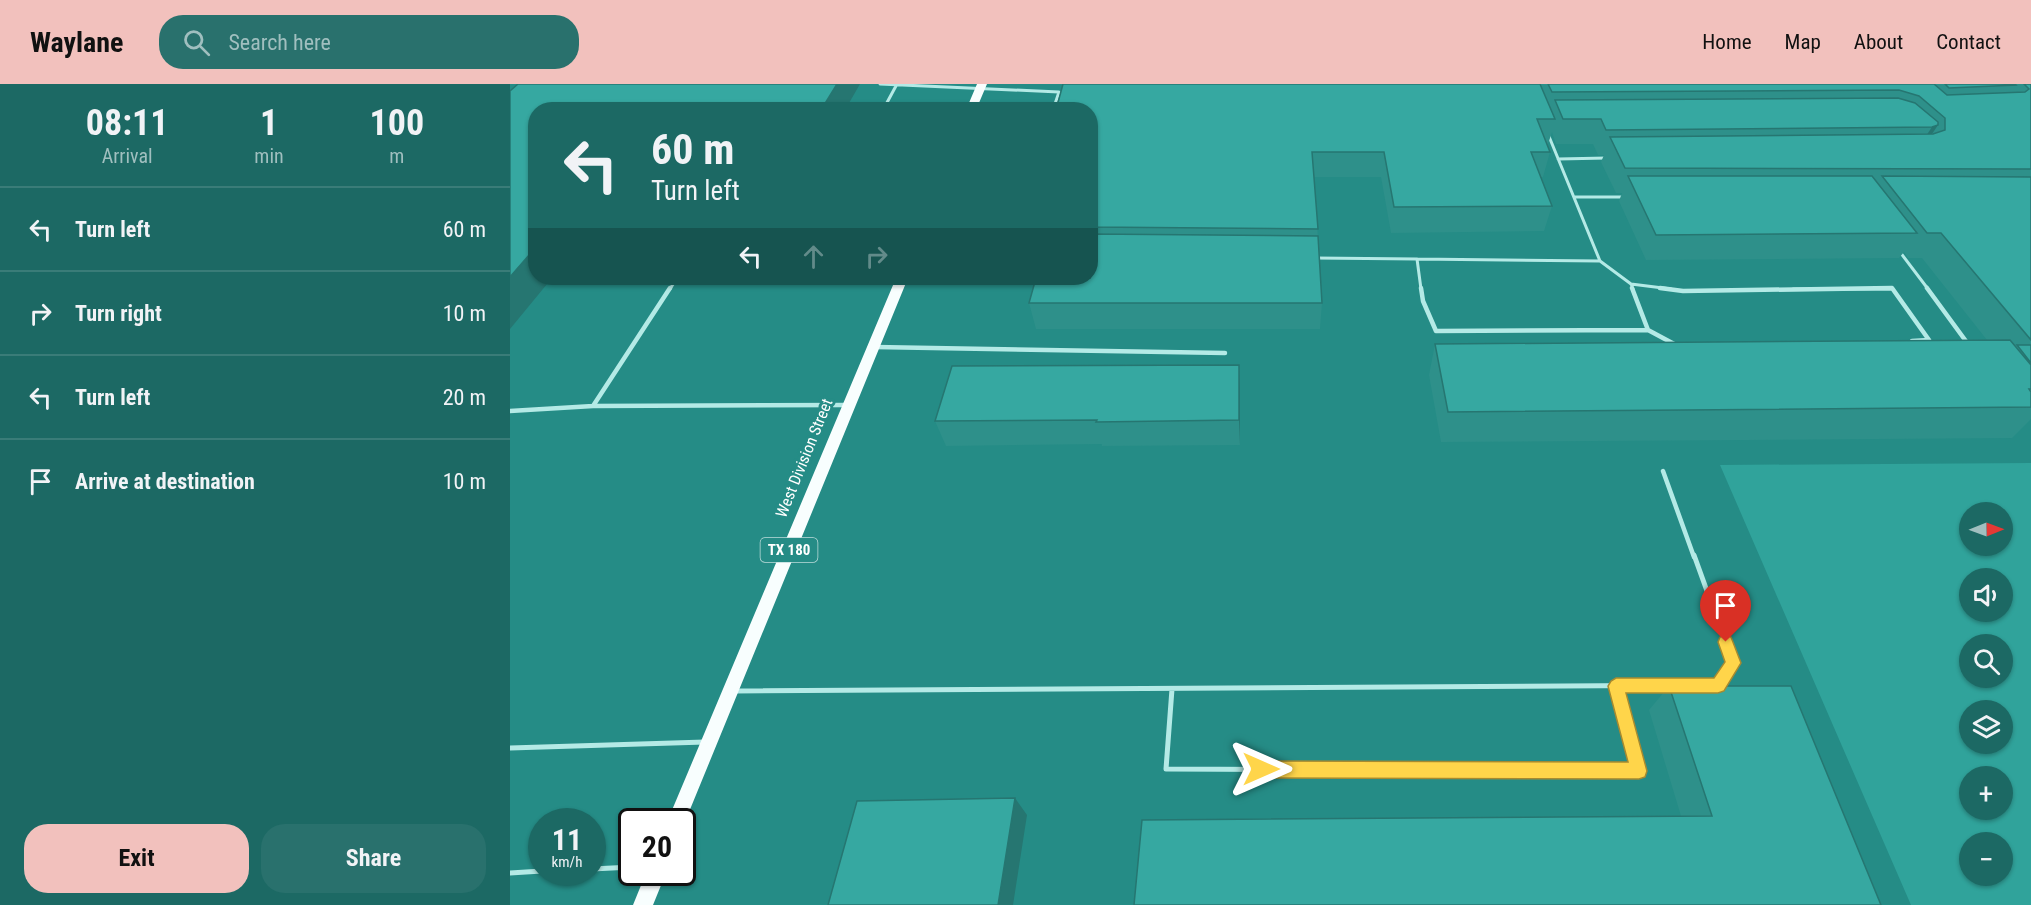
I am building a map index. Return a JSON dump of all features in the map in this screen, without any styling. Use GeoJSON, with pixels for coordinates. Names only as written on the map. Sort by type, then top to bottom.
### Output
{"type":"FeatureCollection","features":[{"type":"Feature","properties":{"kind":"main road"},"geometry":{"type":"LineString","coordinates":[[974,102],[981,86]]}},
{"type":"Feature","properties":{"kind":"main road","name":"West Division Street"},"geometry":{"type":"LineString","coordinates":[[683,808],[899,285]]}},
{"type":"Feature","properties":{"kind":"main road"},"geometry":{"type":"LineString","coordinates":[[643,905],[651,886]]}},
{"type":"Feature","properties":{"kind":"lane"},"geometry":{"type":"LineString","coordinates":[[880,84],[981,86],[1059,92],[1056,102]]}},
{"type":"Feature","properties":{"kind":"lane"},"geometry":{"type":"LineString","coordinates":[[887,102],[897,84]]}},
{"type":"Feature","properties":{"kind":"lane"},"geometry":{"type":"LineString","coordinates":[[1546,129],[1600,261],[1631,284],[1683,291],[1892,288],[1929,340],[1905,341]]}},
{"type":"Feature","properties":{"kind":"lane"},"geometry":{"type":"LineString","coordinates":[[1558,159],[1618,158]]}},
{"type":"Feature","properties":{"kind":"lane"},"geometry":{"type":"LineString","coordinates":[[1574,197],[1633,197]]}},
{"type":"Feature","properties":{"kind":"lane"},"geometry":{"type":"LineString","coordinates":[[1893,243],[1970,346]]}},
{"type":"Feature","properties":{"kind":"lane"},"geometry":{"type":"LineString","coordinates":[[1312,258],[1600,261]]}},
{"type":"Feature","properties":{"kind":"lane"},"geometry":{"type":"LineString","coordinates":[[1417,259],[1423,301],[1436,331],[1648,330],[1679,347]]}},
{"type":"Feature","properties":{"kind":"lane"},"geometry":{"type":"LineString","coordinates":[[1631,284],[1648,330]]}},
{"type":"Feature","properties":{"kind":"lane"},"geometry":{"type":"LineString","coordinates":[[593,406],[672,285]]}},
{"type":"Feature","properties":{"kind":"lane"},"geometry":{"type":"LineString","coordinates":[[873,347],[1225,353]]}},
{"type":"Feature","properties":{"kind":"lane"},"geometry":{"type":"LineString","coordinates":[[510,411],[593,406],[849,405]]}},
{"type":"Feature","properties":{"kind":"lane"},"geometry":{"type":"LineString","coordinates":[[731,691],[1718,685],[1733,663],[1663,471]]}},
{"type":"Feature","properties":{"kind":"lane"},"geometry":{"type":"LineString","coordinates":[[1172,689],[1166,769],[1639,771],[1616,686]]}},
{"type":"Feature","properties":{"kind":"lane"},"geometry":{"type":"LineString","coordinates":[[510,748],[710,742]]}},
{"type":"Feature","properties":{"kind":"lane"},"geometry":{"type":"LineString","coordinates":[[510,873],[528,872]]}},
{"type":"Feature","properties":{"kind":"green space"},"geometry":{"type":"Polygon","coordinates":[[[2031,463],[2031,905],[1911,905],[1720,465],[2031,463]]]}},
{"type":"Feature","properties":{"kind":"building"},"geometry":{"type":"Polygon","coordinates":[[[518,84],[837,84],[826,102],[528,102],[528,256],[510,277],[510,91],[518,84]]]}},
{"type":"Feature","properties":{"kind":"building"},"geometry":{"type":"Polygon","coordinates":[[[1063,84],[1540,84],[1555,119],[1537,119],[1550,152],[1531,152],[1552,206],[1394,207],[1384,152],[1312,152],[1318,229],[1098,227],[1098,102],[1058,102],[1063,84]]]}},
{"type":"Feature","properties":{"kind":"building"},"geometry":{"type":"Polygon","coordinates":[[[1548,84],[1934,84],[1947,95],[2025,92],[2029,89],[2024,84],[2031,84],[2031,169],[1625,168],[1610,137],[1933,134],[1945,130],[1945,118],[1919,96],[1899,90],[1552,92],[1548,84]]]}},
{"type":"Feature","properties":{"kind":"building"},"geometry":{"type":"Polygon","coordinates":[[[1945,84],[2015,84],[2016,85],[1949,88],[1945,84]]]}},
{"type":"Feature","properties":{"kind":"building"},"geometry":{"type":"Polygon","coordinates":[[[1898,98],[1915,103],[1938,122],[1938,125],[1932,127],[1606,130],[1601,119],[1563,119],[1555,100],[1898,98]]]}},
{"type":"Feature","properties":{"kind":"building"},"geometry":{"type":"Polygon","coordinates":[[[1628,176],[1872,176],[1917,233],[1656,235],[1628,176]]]}},
{"type":"Feature","properties":{"kind":"building"},"geometry":{"type":"Polygon","coordinates":[[[1882,176],[2031,177],[2031,340],[1941,233],[1927,233],[1882,176]]]}},
{"type":"Feature","properties":{"kind":"building"},"geometry":{"type":"Polygon","coordinates":[[[1098,234],[1318,236],[1322,303],[1029,303],[1034,285],[1098,285],[1098,234]]]}},
{"type":"Feature","properties":{"kind":"building"},"geometry":{"type":"Polygon","coordinates":[[[2010,340],[2031,365],[2031,389],[2029,389],[2031,407],[1448,412],[1435,344],[2010,340]]]}},
{"type":"Feature","properties":{"kind":"building"},"geometry":{"type":"Polygon","coordinates":[[[2017,345],[2031,345],[2031,363],[2017,345]]]}},
{"type":"Feature","properties":{"kind":"building"},"geometry":{"type":"Polygon","coordinates":[[[1239,365],[1239,420],[935,421],[952,366],[1239,365]]]}},
{"type":"Feature","properties":{"kind":"building"},"geometry":{"type":"Polygon","coordinates":[[[1669,686],[1791,686],[1881,905],[1134,905],[1142,820],[1712,816],[1669,686]]]}},
{"type":"Feature","properties":{"kind":"building"},"geometry":{"type":"Polygon","coordinates":[[[1015,798],[998,905],[828,905],[857,801],[1015,798]]]}},
{"type":"Feature","properties":{"kind":"route"},"geometry":{"type":"LineString","coordinates":[[1261,769],[1639,771],[1616,686],[1718,685],[1733,663],[1726,642]]}}]}
